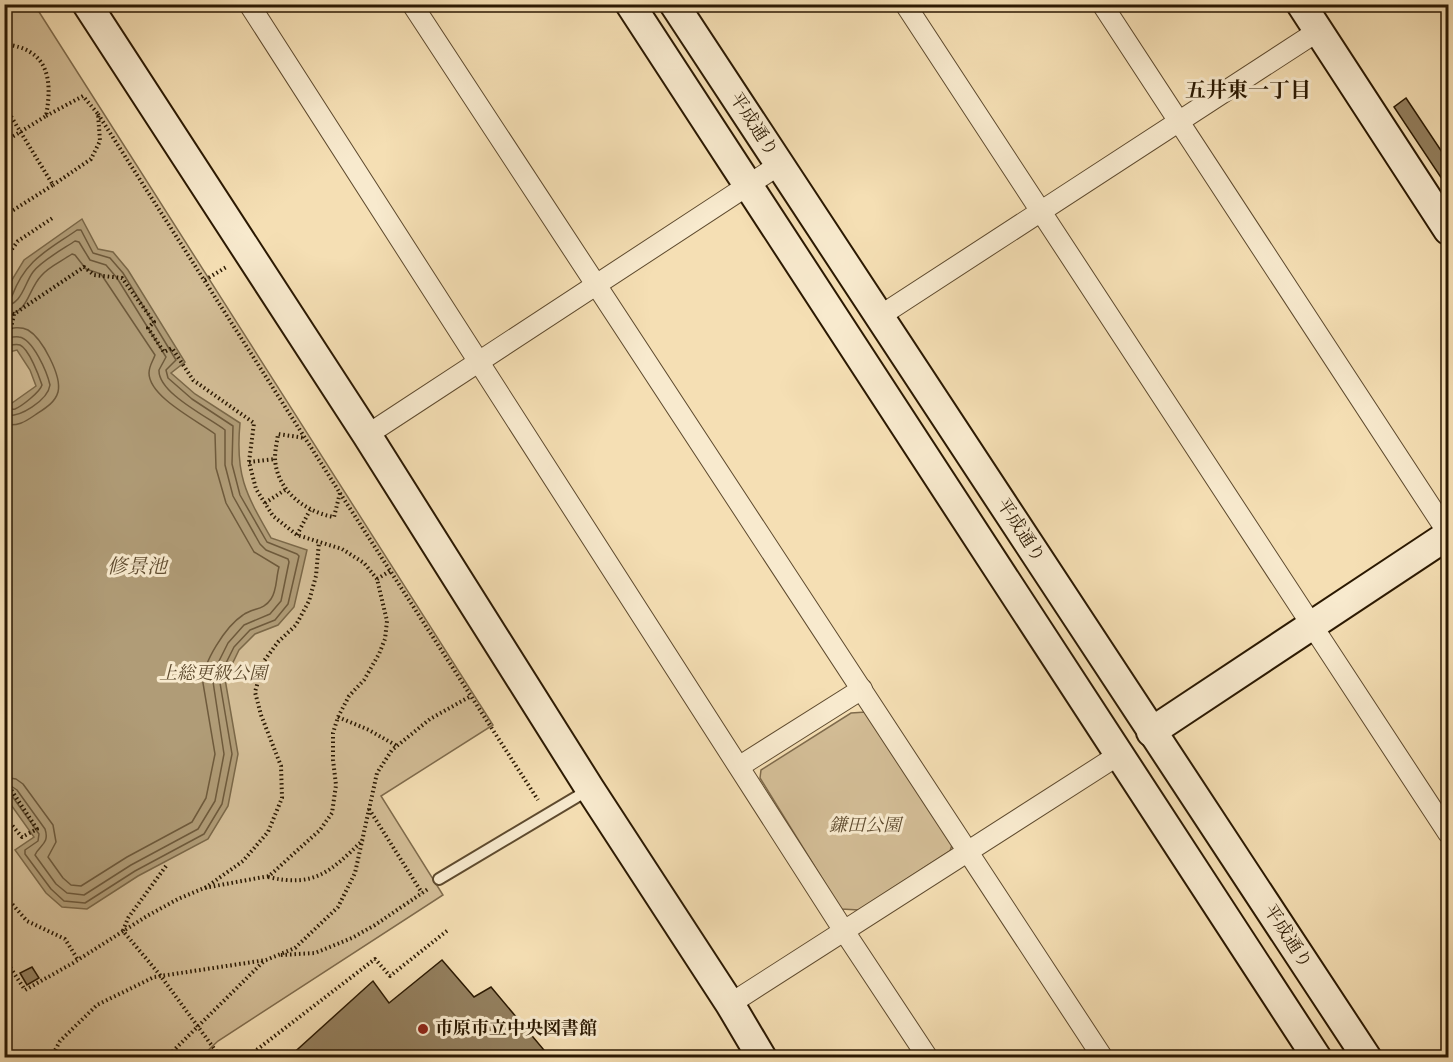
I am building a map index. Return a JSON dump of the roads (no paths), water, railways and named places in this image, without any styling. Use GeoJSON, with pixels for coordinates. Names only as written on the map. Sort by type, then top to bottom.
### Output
{"type":"FeatureCollection","features":[{"type":"Feature","properties":{"kind":"street"},"geometry":{"type":"LineString","coordinates":[[87,4],[367,435],[590,789],[730,1004],[762,1058]]}},
{"type":"Feature","properties":{"kind":"street"},"geometry":{"type":"LineString","coordinates":[[249,4],[477,362],[928,1058]]}},
{"type":"Feature","properties":{"kind":"street"},"geometry":{"type":"LineString","coordinates":[[412,4],[1103,1058]]}},
{"type":"Feature","properties":{"kind":"street","name":"平成通り"},"geometry":{"type":"LineString","coordinates":[[630,4],[1317,1058]]}},
{"type":"Feature","properties":{"kind":"street","name":"平成通り"},"geometry":{"type":"LineString","coordinates":[[674,4],[1366,1058]]}},
{"type":"Feature","properties":{"kind":"street"},"geometry":{"type":"LineString","coordinates":[[905,4],[1449,833]]}},
{"type":"Feature","properties":{"kind":"street"},"geometry":{"type":"LineString","coordinates":[[1102,4],[1449,534],[1151,732]]}},
{"type":"Feature","properties":{"kind":"street"},"geometry":{"type":"LineString","coordinates":[[1300,4],[1449,230]]}},
{"type":"Feature","properties":{"kind":"street"},"geometry":{"type":"LineString","coordinates":[[880,316],[1318,31]]}},
{"type":"Feature","properties":{"kind":"street"},"geometry":{"type":"LineString","coordinates":[[367,435],[779,165]]}},
{"type":"Feature","properties":{"kind":"street"},"geometry":{"type":"LineString","coordinates":[[740,766],[862,689]]}},
{"type":"Feature","properties":{"kind":"street"},"geometry":{"type":"LineString","coordinates":[[730,1004],[1120,754]]}},
{"type":"Feature","properties":{"kind":"lane"},"geometry":{"type":"LineString","coordinates":[[435,883],[590,789]]}},
{"type":"Feature","properties":{"kind":"water","name":"修景池"},"geometry":{"type":"Polygon","coordinates":[[[82,219],[98,249],[113,252],[128,270],[185,362],[171,373],[195,394],[240,423],[239,457],[244,484],[271,538],[307,550],[294,607],[278,625],[255,634],[239,650],[225,679],[238,754],[228,806],[208,839],[138,876],[87,909],[62,907],[46,893],[15,850],[34,837],[4,795],[5,394],[8,402],[12,403],[36,386],[30,370],[17,350],[5,353],[5,302],[10,283],[24,260],[82,219]]]}},
{"type":"Feature","properties":{"kind":"place","name":"市原市立中央図書館"},"geometry":{"type":"Point","coordinates":[423,1029]}},
{"type":"Feature","properties":{"kind":"district","name":"五井東一丁目"},"geometry":{"type":"Point","coordinates":[1248,91]}},
{"type":"Feature","properties":{"kind":"park label","name":"上総更級公園"},"geometry":{"type":"Point","coordinates":[213,674]}},
{"type":"Feature","properties":{"kind":"park label","name":"鎌田公園"},"geometry":{"type":"Point","coordinates":[865,826]}}]}
